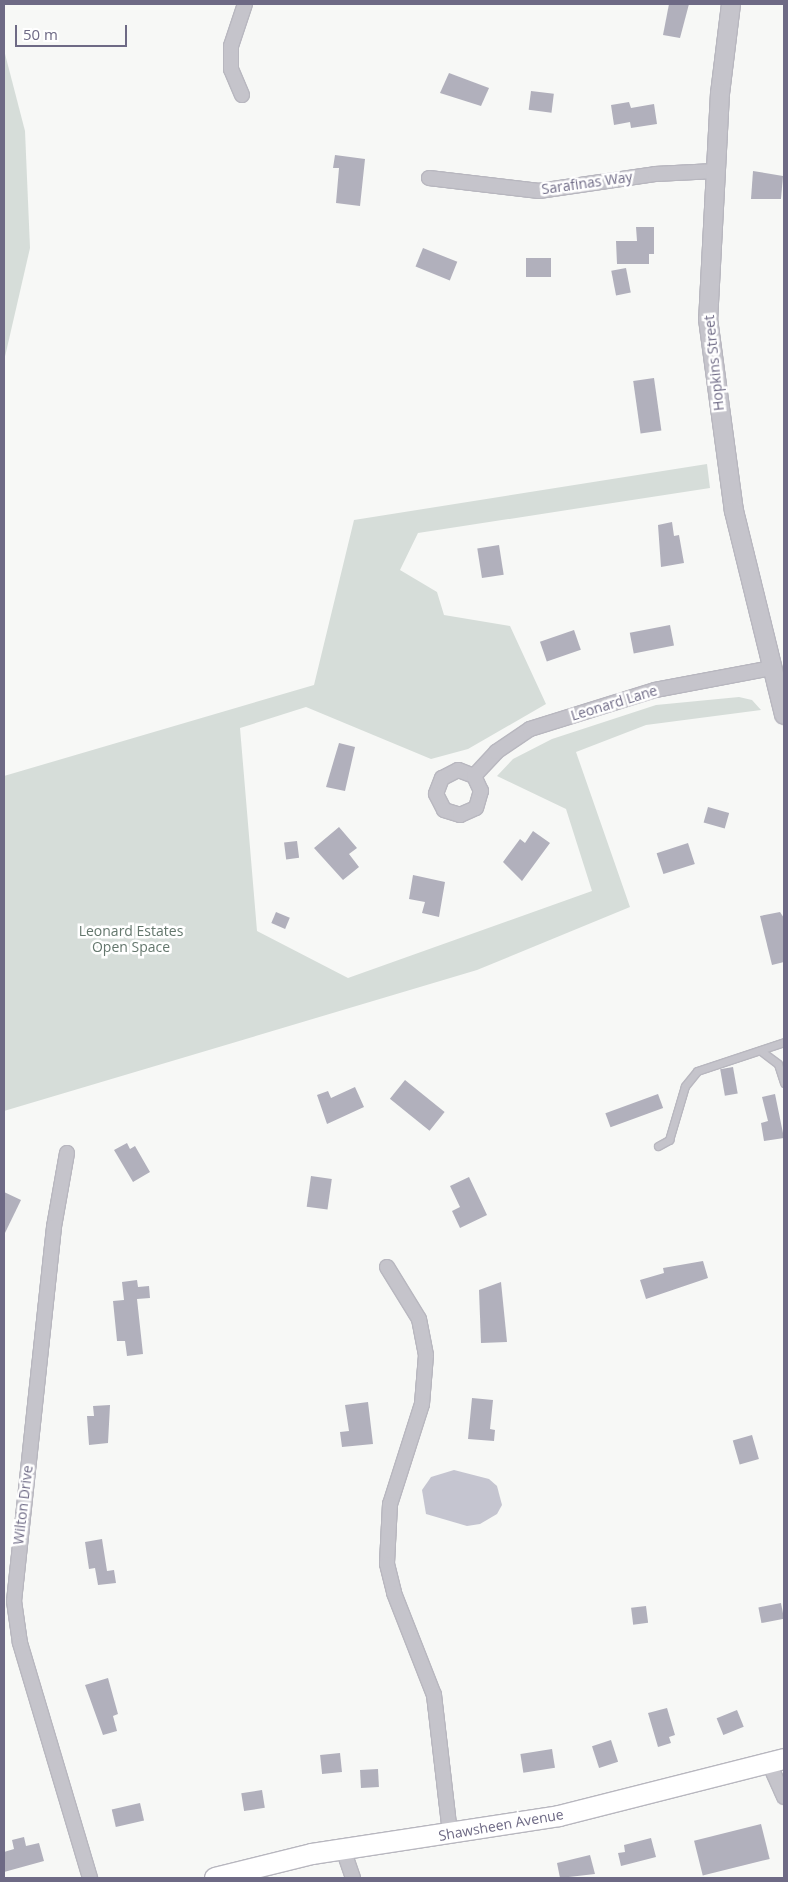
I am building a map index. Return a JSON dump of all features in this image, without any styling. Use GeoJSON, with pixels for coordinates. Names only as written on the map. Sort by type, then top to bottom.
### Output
{"type":"FeatureCollection","features":[{"type":"Feature","properties":{"kind":"main road","name":"Shawsheen Avenue"},"geometry":{"type":"LineString","coordinates":[[215,1878],[343,1849],[559,1816],[777,1761]]}},
{"type":"Feature","properties":{"kind":"street"},"geometry":{"type":"LineString","coordinates":[[242,96],[231,69],[231,46],[245,4]]}},
{"type":"Feature","properties":{"kind":"street","name":"Hopkins Street"},"geometry":{"type":"LineString","coordinates":[[731,4],[715,170],[708,319],[712,359],[736,520],[771,668],[781,689],[784,715]]}},
{"type":"Feature","properties":{"kind":"street","name":"Sarafinas Way"},"geometry":{"type":"LineString","coordinates":[[429,178],[539,191],[646,175],[715,170]]}},
{"type":"Feature","properties":{"kind":"street","name":"Leonard Lane"},"geometry":{"type":"LineString","coordinates":[[474,776],[507,743],[544,724],[655,690],[771,668]]}},
{"type":"Feature","properties":{"kind":"street","name":"Wilton Drive"},"geometry":{"type":"LineString","coordinates":[[66,1153],[54,1227],[14,1600],[20,1643],[90,1878]]}},
{"type":"Feature","properties":{"kind":"street"},"geometry":{"type":"LineString","coordinates":[[387,1266],[419,1319],[426,1355],[422,1404],[388,1519],[387,1564],[394,1593],[434,1695],[450,1834]]}},
{"type":"Feature","properties":{"kind":"street"},"geometry":{"type":"LineString","coordinates":[[777,1761],[784,1797]]}},
{"type":"Feature","properties":{"kind":"street"},"geometry":{"type":"LineString","coordinates":[[343,1849],[353,1878]]}},
{"type":"Feature","properties":{"kind":"lane"},"geometry":{"type":"LineString","coordinates":[[658,1146],[669,1140],[685,1086],[697,1071],[784,1042]]}},
{"type":"Feature","properties":{"kind":"lane"},"geometry":{"type":"LineString","coordinates":[[761,1051],[778,1064],[784,1083]]}},
{"type":"Feature","properties":{"kind":"green space"},"geometry":{"type":"Polygon","coordinates":[[[4,50],[25,131],[30,248],[4,361],[4,50]]]}},
{"type":"Feature","properties":{"kind":"green space","name":"Leonard Estates Open Space"},"geometry":{"type":"Polygon","coordinates":[[[707,464],[710,488],[418,533],[400,570],[437,592],[444,615],[510,626],[546,704],[468,749],[431,759],[306,707],[240,728],[257,931],[348,978],[592,891],[566,809],[497,776],[513,759],[552,739],[656,705],[739,697],[752,700],[761,710],[646,725],[576,752],[630,907],[477,970],[4,1111],[4,776],[314,685],[354,520],[707,464]]]}},
{"type":"Feature","properties":{"kind":"shaded area"},"geometry":{"type":"Polygon","coordinates":[[[454,1470],[489,1479],[497,1486],[502,1505],[497,1514],[480,1524],[467,1526],[426,1514],[422,1490],[431,1477],[454,1470]]]}},
{"type":"Feature","properties":{"kind":"building"},"geometry":{"type":"Polygon","coordinates":[[[669,4],[689,4],[680,38],[663,35],[669,4]]]}},
{"type":"Feature","properties":{"kind":"building"},"geometry":{"type":"Polygon","coordinates":[[[449,73],[489,88],[481,106],[440,93],[449,73]]]}},
{"type":"Feature","properties":{"kind":"building"},"geometry":{"type":"Polygon","coordinates":[[[531,91],[554,94],[552,113],[529,110],[531,91]]]}},
{"type":"Feature","properties":{"kind":"building"},"geometry":{"type":"Polygon","coordinates":[[[629,102],[631,108],[654,104],[657,124],[631,128],[630,122],[614,125],[611,105],[629,102]]]}},
{"type":"Feature","properties":{"kind":"building"},"geometry":{"type":"Polygon","coordinates":[[[335,155],[365,159],[360,206],[336,203],[339,168],[333,168],[335,155]]]}},
{"type":"Feature","properties":{"kind":"building"},"geometry":{"type":"Polygon","coordinates":[[[753,171],[783,176],[781,199],[751,199],[753,171]]]}},
{"type":"Feature","properties":{"kind":"building"},"geometry":{"type":"Polygon","coordinates":[[[636,227],[654,227],[654,254],[649,254],[649,264],[617,264],[616,241],[637,241],[636,227]]]}},
{"type":"Feature","properties":{"kind":"building"},"geometry":{"type":"Polygon","coordinates":[[[423,248],[457,262],[450,280],[416,267],[423,248]]]}},
{"type":"Feature","properties":{"kind":"building"},"geometry":{"type":"Polygon","coordinates":[[[526,258],[551,258],[551,277],[526,277],[526,258]]]}},
{"type":"Feature","properties":{"kind":"building"},"geometry":{"type":"Polygon","coordinates":[[[626,268],[631,293],[616,295],[611,271],[626,268]]]}},
{"type":"Feature","properties":{"kind":"building"},"geometry":{"type":"Polygon","coordinates":[[[654,378],[661,430],[641,433],[633,381],[654,378]]]}},
{"type":"Feature","properties":{"kind":"building"},"geometry":{"type":"Polygon","coordinates":[[[672,522],[674,536],[679,535],[684,563],[661,567],[658,525],[672,522]]]}},
{"type":"Feature","properties":{"kind":"building"},"geometry":{"type":"Polygon","coordinates":[[[499,545],[504,575],[482,578],[477,548],[499,545]]]}},
{"type":"Feature","properties":{"kind":"building"},"geometry":{"type":"Polygon","coordinates":[[[670,625],[674,646],[634,653],[630,633],[670,625]]]}},
{"type":"Feature","properties":{"kind":"building"},"geometry":{"type":"Polygon","coordinates":[[[574,630],[581,650],[547,662],[540,642],[574,630]]]}},
{"type":"Feature","properties":{"kind":"building"},"geometry":{"type":"Polygon","coordinates":[[[339,743],[355,747],[345,791],[326,787],[339,743]]]}},
{"type":"Feature","properties":{"kind":"building"},"geometry":{"type":"Polygon","coordinates":[[[708,807],[729,813],[725,828],[704,822],[708,807]]]}},
{"type":"Feature","properties":{"kind":"building"},"geometry":{"type":"Polygon","coordinates":[[[339,827],[357,848],[349,854],[359,867],[343,880],[314,848],[339,827]]]}},
{"type":"Feature","properties":{"kind":"building"},"geometry":{"type":"Polygon","coordinates":[[[533,831],[550,843],[522,881],[503,862],[520,839],[525,843],[533,831]]]}},
{"type":"Feature","properties":{"kind":"building"},"geometry":{"type":"Polygon","coordinates":[[[297,841],[299,858],[286,859],[284,843],[297,841]]]}},
{"type":"Feature","properties":{"kind":"building"},"geometry":{"type":"Polygon","coordinates":[[[688,843],[695,864],[663,874],[657,853],[688,843]]]}},
{"type":"Feature","properties":{"kind":"building"},"geometry":{"type":"Polygon","coordinates":[[[413,875],[445,882],[439,917],[422,913],[425,902],[409,899],[413,875]]]}},
{"type":"Feature","properties":{"kind":"building"},"geometry":{"type":"Polygon","coordinates":[[[276,912],[290,918],[285,929],[271,923],[276,912]]]}},
{"type":"Feature","properties":{"kind":"building"},"geometry":{"type":"Polygon","coordinates":[[[780,912],[784,918],[784,962],[772,965],[760,916],[780,912]]]}},
{"type":"Feature","properties":{"kind":"building"},"geometry":{"type":"Polygon","coordinates":[[[733,1067],[738,1094],[725,1096],[720,1069],[733,1067]]]}},
{"type":"Feature","properties":{"kind":"building"},"geometry":{"type":"Polygon","coordinates":[[[405,1080],[445,1112],[430,1131],[390,1099],[405,1080]]]}},
{"type":"Feature","properties":{"kind":"building"},"geometry":{"type":"Polygon","coordinates":[[[355,1087],[364,1107],[327,1124],[317,1095],[328,1091],[331,1098],[355,1087]]]}},
{"type":"Feature","properties":{"kind":"building"},"geometry":{"type":"Polygon","coordinates":[[[658,1094],[663,1108],[611,1127],[605,1113],[658,1094]]]}},
{"type":"Feature","properties":{"kind":"building"},"geometry":{"type":"Polygon","coordinates":[[[775,1094],[784,1138],[764,1141],[761,1123],[768,1121],[762,1097],[775,1094]]]}},
{"type":"Feature","properties":{"kind":"building"},"geometry":{"type":"Polygon","coordinates":[[[127,1143],[130,1149],[135,1146],[150,1172],[133,1182],[114,1150],[127,1143]]]}},
{"type":"Feature","properties":{"kind":"building"},"geometry":{"type":"Polygon","coordinates":[[[311,1176],[332,1179],[327,1210],[307,1207],[311,1176]]]}},
{"type":"Feature","properties":{"kind":"building"},"geometry":{"type":"Polygon","coordinates":[[[469,1177],[487,1215],[460,1228],[452,1211],[460,1207],[450,1186],[469,1177]]]}},
{"type":"Feature","properties":{"kind":"building"},"geometry":{"type":"Polygon","coordinates":[[[4,1192],[21,1200],[4,1235],[4,1192]]]}},
{"type":"Feature","properties":{"kind":"building"},"geometry":{"type":"Polygon","coordinates":[[[703,1261],[708,1278],[646,1299],[640,1280],[664,1273],[663,1268],[703,1261]]]}},
{"type":"Feature","properties":{"kind":"building"},"geometry":{"type":"Polygon","coordinates":[[[137,1280],[138,1287],[149,1286],[150,1298],[137,1299],[143,1354],[127,1356],[125,1341],[117,1341],[113,1301],[124,1300],[122,1282],[137,1280]]]}},
{"type":"Feature","properties":{"kind":"building"},"geometry":{"type":"Polygon","coordinates":[[[501,1282],[507,1342],[481,1343],[479,1290],[501,1282]]]}},
{"type":"Feature","properties":{"kind":"building"},"geometry":{"type":"Polygon","coordinates":[[[472,1398],[493,1400],[490,1429],[495,1430],[494,1441],[468,1439],[472,1398]]]}},
{"type":"Feature","properties":{"kind":"building"},"geometry":{"type":"Polygon","coordinates":[[[368,1402],[373,1444],[342,1447],[340,1432],[349,1431],[345,1405],[368,1402]]]}},
{"type":"Feature","properties":{"kind":"building"},"geometry":{"type":"Polygon","coordinates":[[[110,1405],[108,1443],[89,1445],[87,1416],[94,1416],[93,1406],[110,1405]]]}},
{"type":"Feature","properties":{"kind":"building"},"geometry":{"type":"Polygon","coordinates":[[[752,1435],[759,1459],[740,1465],[733,1441],[752,1435]]]}},
{"type":"Feature","properties":{"kind":"building"},"geometry":{"type":"Polygon","coordinates":[[[102,1539],[107,1571],[114,1570],[116,1583],[98,1585],[95,1568],[89,1569],[85,1542],[102,1539]]]}},
{"type":"Feature","properties":{"kind":"building"},"geometry":{"type":"Polygon","coordinates":[[[781,1603],[784,1619],[761,1623],[758,1607],[781,1603]]]}},
{"type":"Feature","properties":{"kind":"building"},"geometry":{"type":"Polygon","coordinates":[[[646,1606],[648,1623],[633,1625],[631,1608],[646,1606]]]}},
{"type":"Feature","properties":{"kind":"building"},"geometry":{"type":"Polygon","coordinates":[[[108,1678],[118,1714],[113,1716],[117,1731],[103,1735],[85,1685],[108,1678]]]}},
{"type":"Feature","properties":{"kind":"building"},"geometry":{"type":"Polygon","coordinates":[[[667,1708],[675,1735],[669,1737],[671,1743],[658,1747],[648,1713],[667,1708]]]}},
{"type":"Feature","properties":{"kind":"building"},"geometry":{"type":"Polygon","coordinates":[[[737,1710],[744,1727],[723,1735],[717,1718],[737,1710]]]}},
{"type":"Feature","properties":{"kind":"building"},"geometry":{"type":"Polygon","coordinates":[[[611,1740],[618,1762],[599,1768],[592,1746],[611,1740]]]}},
{"type":"Feature","properties":{"kind":"building"},"geometry":{"type":"Polygon","coordinates":[[[552,1749],[555,1768],[523,1773],[520,1754],[552,1749]]]}},
{"type":"Feature","properties":{"kind":"building"},"geometry":{"type":"Polygon","coordinates":[[[340,1753],[342,1772],[322,1774],[320,1755],[340,1753]]]}},
{"type":"Feature","properties":{"kind":"building"},"geometry":{"type":"Polygon","coordinates":[[[378,1769],[379,1787],[361,1788],[360,1770],[378,1769]]]}},
{"type":"Feature","properties":{"kind":"building"},"geometry":{"type":"Polygon","coordinates":[[[262,1790],[265,1808],[244,1811],[241,1793],[262,1790]]]}},
{"type":"Feature","properties":{"kind":"building"},"geometry":{"type":"Polygon","coordinates":[[[140,1803],[144,1821],[116,1827],[112,1810],[140,1803]]]}},
{"type":"Feature","properties":{"kind":"building"},"geometry":{"type":"Polygon","coordinates":[[[761,1824],[770,1859],[703,1876],[694,1841],[761,1824]]]}},
{"type":"Feature","properties":{"kind":"building"},"geometry":{"type":"Polygon","coordinates":[[[24,1837],[26,1846],[39,1843],[44,1861],[4,1872],[4,1852],[14,1849],[12,1840],[24,1837]]]}},
{"type":"Feature","properties":{"kind":"building"},"geometry":{"type":"Polygon","coordinates":[[[651,1838],[656,1857],[621,1866],[618,1853],[625,1852],[624,1845],[651,1838]]]}},
{"type":"Feature","properties":{"kind":"building"},"geometry":{"type":"Polygon","coordinates":[[[590,1855],[595,1874],[560,1878],[557,1863],[590,1855]]]}}]}
